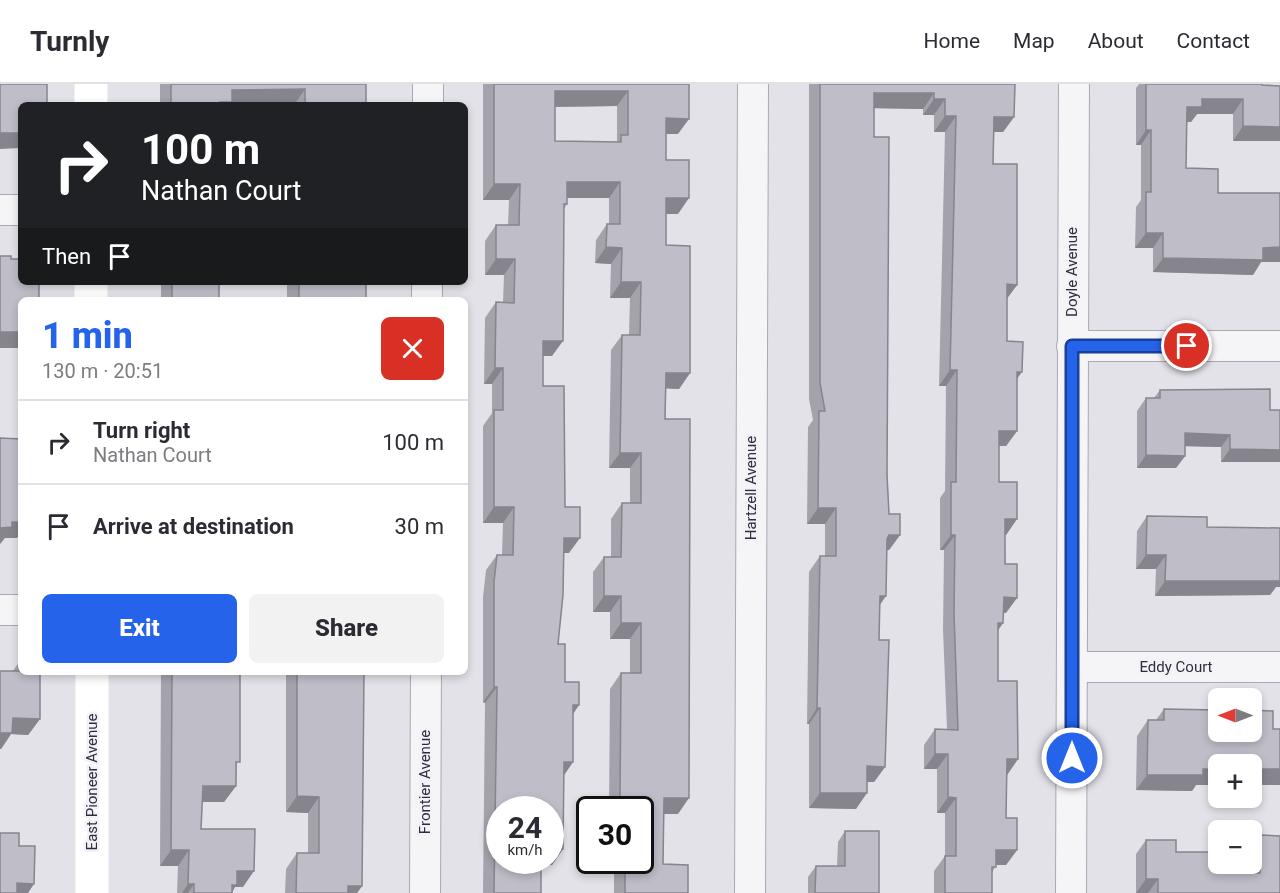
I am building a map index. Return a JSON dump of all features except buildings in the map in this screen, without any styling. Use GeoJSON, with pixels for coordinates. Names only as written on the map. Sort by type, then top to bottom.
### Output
{"type":"FeatureCollection","features":[{"type":"Feature","properties":{"kind":"street"},"geometry":{"type":"LineString","coordinates":[[91,84],[91,102]]}},
{"type":"Feature","properties":{"kind":"street"},"geometry":{"type":"LineString","coordinates":[[428,84],[428,102]]}},
{"type":"Feature","properties":{"kind":"street","name":"Hartzell Avenue"},"geometry":{"type":"LineString","coordinates":[[750,893],[753,84]]}},
{"type":"Feature","properties":{"kind":"street","name":"Doyle Avenue"},"geometry":{"type":"LineString","coordinates":[[1071,893],[1074,84]]}},
{"type":"Feature","properties":{"kind":"street"},"geometry":{"type":"LineString","coordinates":[[0,210],[18,210]]}},
{"type":"Feature","properties":{"kind":"street"},"geometry":{"type":"LineString","coordinates":[[1072,346],[1280,346]]}},
{"type":"Feature","properties":{"kind":"street"},"geometry":{"type":"LineString","coordinates":[[0,610],[18,610]]}},
{"type":"Feature","properties":{"kind":"street","name":"Eddy Court"},"geometry":{"type":"LineString","coordinates":[[1072,667],[1280,666]]}},
{"type":"Feature","properties":{"kind":"street","name":"East Pioneer Avenue"},"geometry":{"type":"LineString","coordinates":[[92,675],[92,893]]}},
{"type":"Feature","properties":{"kind":"street","name":"Frontier Avenue"},"geometry":{"type":"LineString","coordinates":[[425,893],[426,675]]}},
{"type":"Feature","properties":{"kind":"route"},"geometry":{"type":"LineString","coordinates":[[1072,758],[1072,346],[1187,346]]}}]}
